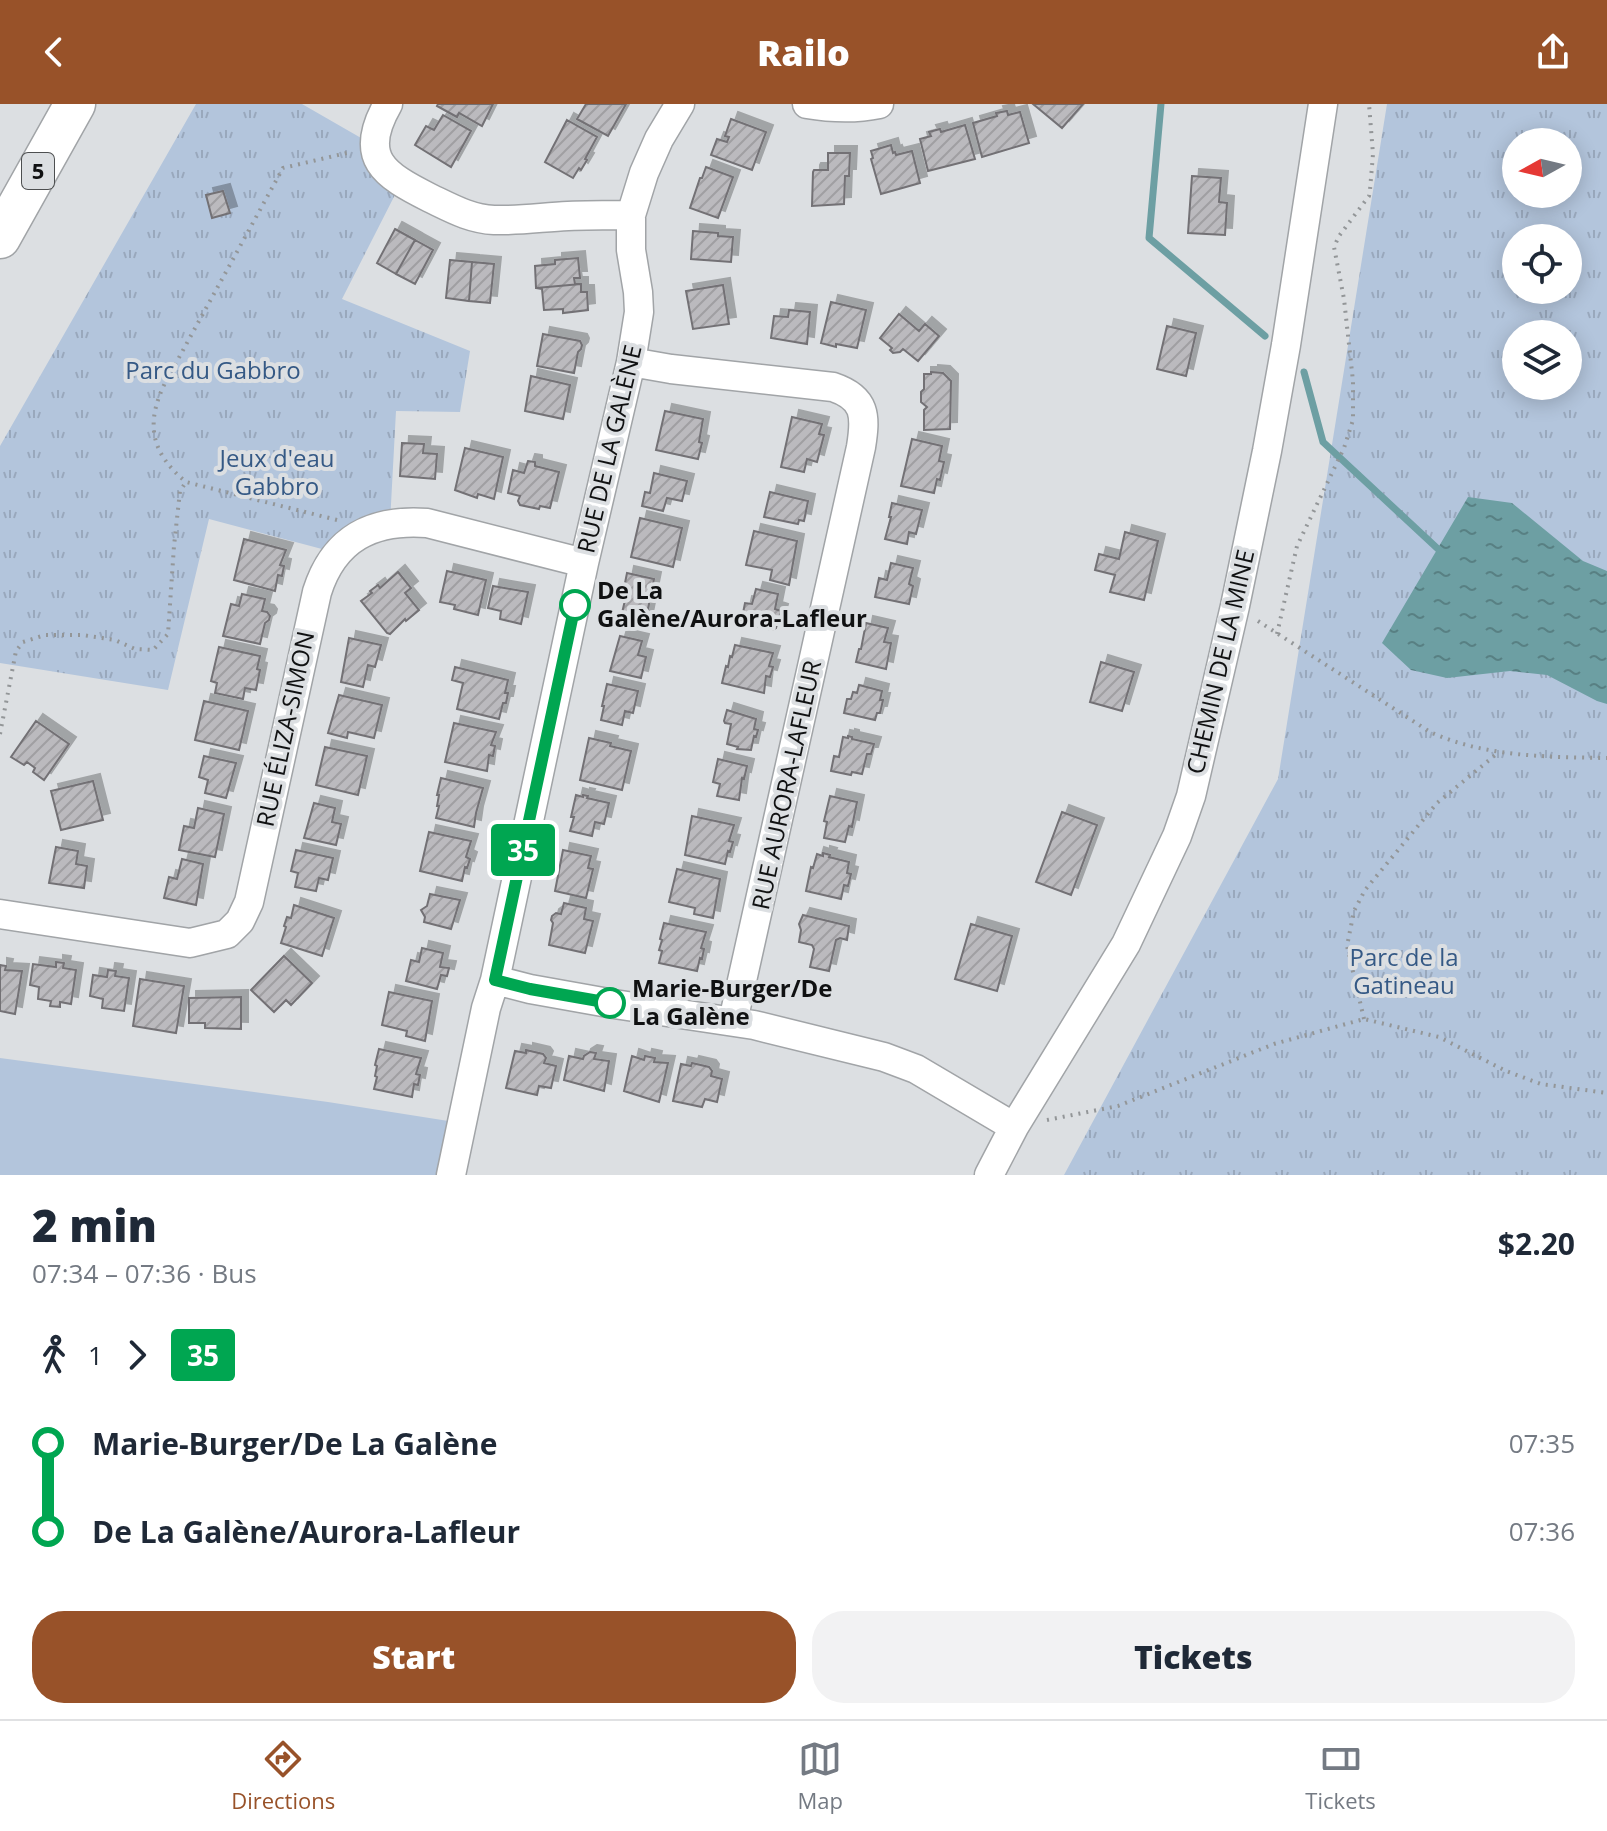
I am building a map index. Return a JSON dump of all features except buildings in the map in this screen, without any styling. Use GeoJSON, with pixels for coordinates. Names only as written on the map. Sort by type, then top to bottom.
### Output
{"type":"FeatureCollection","features":[{"type":"Feature","properties":{"kind":"highway","name":"5"},"geometry":{"type":"LineString","coordinates":[[0,238],[75,104]]}},
{"type":"Feature","properties":{"kind":"street"},"geometry":{"type":"LineString","coordinates":[[388,104],[376,131],[375,146],[379,160],[388,173],[401,183],[459,213],[475,218],[510,220],[631,215]]}},
{"type":"Feature","properties":{"kind":"street","name":"RUE DE LA GALÈNE"},"geometry":{"type":"LineString","coordinates":[[451,1175],[584,563],[631,362],[639,312],[631,250],[631,215],[659,139],[680,104]]}},
{"type":"Feature","properties":{"kind":"street"},"geometry":{"type":"LineString","coordinates":[[807,104],[828,108],[879,104]]}},
{"type":"Feature","properties":{"kind":"street","name":"CHEMIN DE LA MINE"},"geometry":{"type":"LineString","coordinates":[[989,1175],[1014,1127],[1126,944],[1177,836],[1191,796],[1267,451],[1323,104]]}},
{"type":"Feature","properties":{"kind":"street","name":"RUE AURORA-LAFLEUR"},"geometry":{"type":"LineString","coordinates":[[631,362],[833,387],[848,392],[858,400],[863,415],[861,447],[733,1021]]}},
{"type":"Feature","properties":{"kind":"street","name":"RUE ÉLIZA-SIMON"},"geometry":{"type":"LineString","coordinates":[[0,914],[190,943],[227,934],[240,921],[249,902],[322,576],[345,544],[370,529],[390,523],[427,523],[584,563]]}},
{"type":"Feature","properties":{"kind":"street"},"geometry":{"type":"LineString","coordinates":[[495,980],[789,1032],[884,1057],[916,1069],[1014,1127]]}},
{"type":"Feature","properties":{"kind":"path"},"geometry":{"type":"LineString","coordinates":[[1277,634],[1297,546],[1344,448],[1353,420],[1353,381],[1344,299],[1334,247],[1369,196],[1373,154],[1369,104]]}},
{"type":"Feature","properties":{"kind":"path"},"geometry":{"type":"LineString","coordinates":[[370,529],[186,482],[170,468],[159,450],[153,416],[157,399],[283,168],[375,146]]}},
{"type":"Feature","properties":{"kind":"path"},"geometry":{"type":"LineString","coordinates":[[0,734],[16,651],[23,642],[45,635],[82,635],[115,640],[135,649],[153,650],[168,634],[180,491],[186,482]]}},
{"type":"Feature","properties":{"kind":"path"},"geometry":{"type":"LineString","coordinates":[[1235,606],[1430,732],[1455,743],[1499,752],[1607,758]]}},
{"type":"Feature","properties":{"kind":"path"},"geometry":{"type":"LineString","coordinates":[[1364,1019],[1347,946],[1354,911],[1365,890],[1437,803],[1499,752]]}},
{"type":"Feature","properties":{"kind":"path"},"geometry":{"type":"LineString","coordinates":[[1014,1127],[1118,1106],[1274,1044],[1364,1019],[1439,1037],[1506,1071],[1541,1084],[1607,1093]]}},
{"type":"Feature","properties":{"kind":"green space","name":"Parc du Gabbro"},"geometry":{"type":"Polygon","coordinates":[[[196,104],[302,104],[375,146],[401,183],[342,299],[470,351],[460,412],[396,411],[390,523],[337,553],[209,519],[168,690],[0,663],[0,446],[196,104]]]}},
{"type":"Feature","properties":{"kind":"green space","name":"Parc de la Gatineau"},"geometry":{"type":"Polygon","coordinates":[[[1387,104],[1607,104],[1607,1175],[1064,1175],[1278,779],[1387,104]]]}},
{"type":"Feature","properties":{"kind":"green space"},"geometry":{"type":"Polygon","coordinates":[[[0,1058],[461,1123],[451,1175],[0,1175],[0,1058]]]}},
{"type":"Feature","properties":{"kind":"water"},"geometry":{"type":"Polygon","coordinates":[[[1468,497],[1512,503],[1583,561],[1607,571],[1607,704],[1547,675],[1510,671],[1447,678],[1411,670],[1382,643],[1468,497]]]}},
{"type":"Feature","properties":{"kind":"waterway"},"geometry":{"type":"LineString","coordinates":[[1161,104],[1149,238],[1265,336]]}},
{"type":"Feature","properties":{"kind":"waterway"},"geometry":{"type":"LineString","coordinates":[[1304,372],[1323,442],[1438,549]]}},
{"type":"Feature","properties":{"kind":"bus line","name":"35"},"geometry":{"type":"LineString","coordinates":[[575,605],[495,980],[610,1003]]}},
{"type":"Feature","properties":{"kind":"place","name":"De La Galène/Aurora-Lafleur"},"geometry":{"type":"Point","coordinates":[575,605]}},
{"type":"Feature","properties":{"kind":"place","name":"Marie-Burger/De La Galène"},"geometry":{"type":"Point","coordinates":[610,1003]}},
{"type":"Feature","properties":{"kind":"park label","name":"Jeux d'eau Gabbro"},"geometry":{"type":"Point","coordinates":[277,473]}}]}
